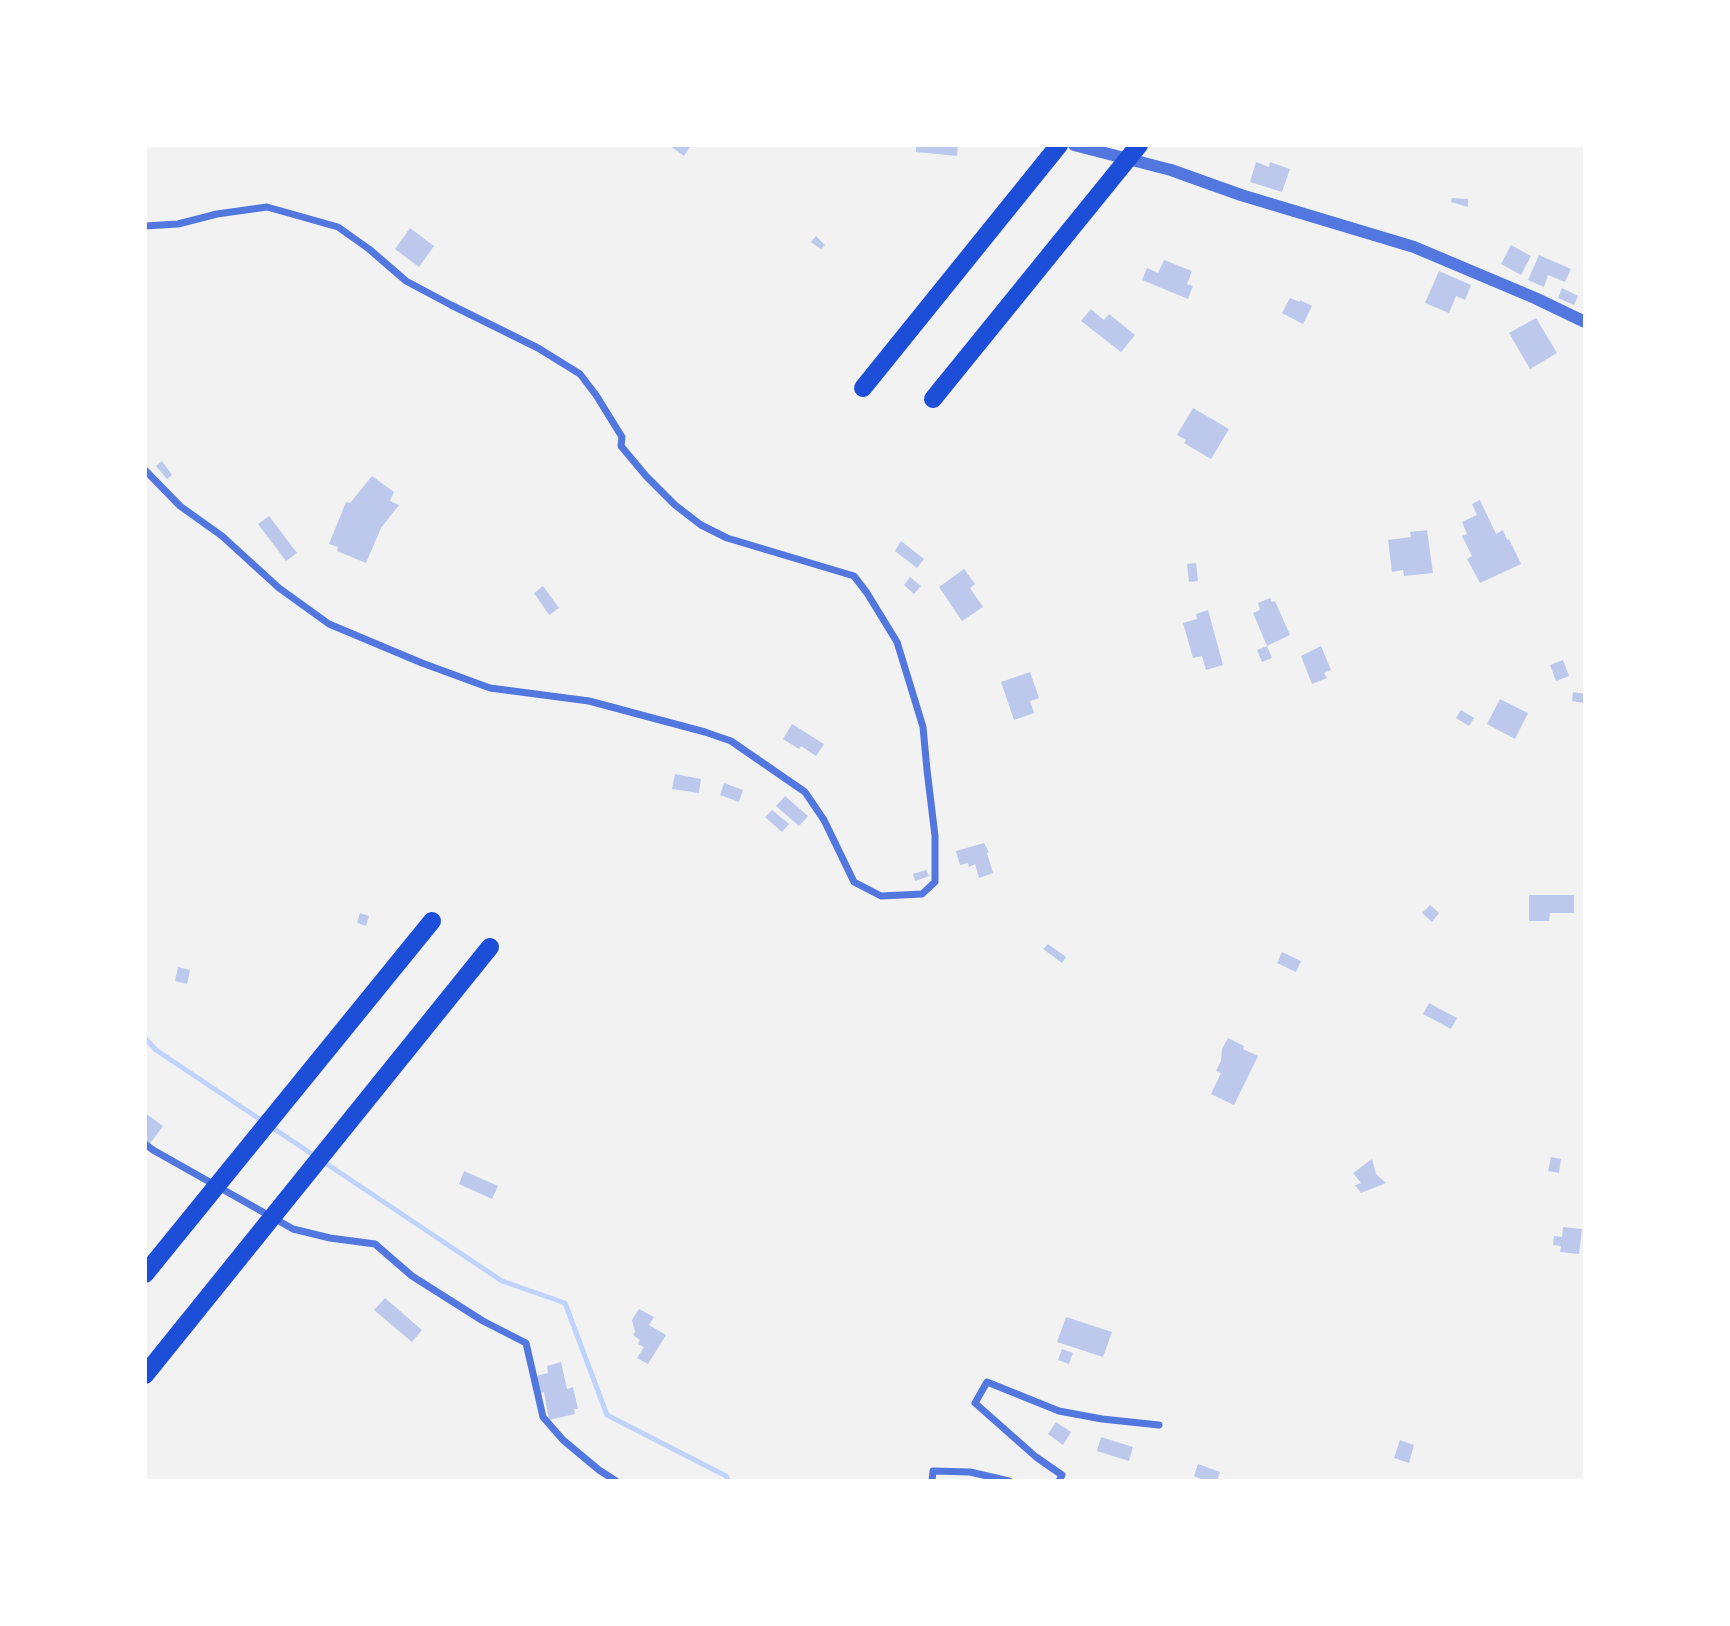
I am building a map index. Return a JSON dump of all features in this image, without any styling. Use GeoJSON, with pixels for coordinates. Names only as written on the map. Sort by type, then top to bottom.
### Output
{"type":"FeatureCollection","features":[{"type":"Feature","properties":{"kind":"highway"},"geometry":{"type":"LineString","coordinates":[[863,388],[1059,145]]}},
{"type":"Feature","properties":{"kind":"highway"},"geometry":{"type":"LineString","coordinates":[[933,400],[1139,145]]}},
{"type":"Feature","properties":{"kind":"highway"},"geometry":{"type":"LineString","coordinates":[[145,1274],[432,921]]}},
{"type":"Feature","properties":{"kind":"highway"},"geometry":{"type":"LineString","coordinates":[[145,1375],[490,947]]}},
{"type":"Feature","properties":{"kind":"street"},"geometry":{"type":"LineString","coordinates":[[1074,145],[1171,170],[1241,195],[1414,247],[1585,322]]}},
{"type":"Feature","properties":{"kind":"street"},"geometry":{"type":"LineString","coordinates":[[145,226],[178,224],[267,207],[338,228],[369,249],[407,281],[538,348],[580,374],[622,437],[621,446],[665,496],[701,525],[727,537],[855,576],[897,642],[923,727],[935,836],[935,882],[922,894],[881,896],[855,881],[824,820],[805,792],[731,741],[589,701],[490,688],[329,624],[279,588],[222,536],[180,506],[145,470]]}},
{"type":"Feature","properties":{"kind":"street"},"geometry":{"type":"LineString","coordinates":[[145,1144],[293,1229],[330,1238],[375,1244],[412,1276],[483,1321],[526,1343],[543,1417],[563,1440],[616,1481]]}},
{"type":"Feature","properties":{"kind":"street"},"geometry":{"type":"LineString","coordinates":[[1059,1481],[1062,1475],[1036,1457],[975,1403],[987,1382],[1059,1411],[1159,1425]]}},
{"type":"Feature","properties":{"kind":"street"},"geometry":{"type":"LineString","coordinates":[[932,1481],[933,1471],[971,1472],[1009,1481]]}},
{"type":"Feature","properties":{"kind":"building"},"geometry":{"type":"Polygon","coordinates":[[[669,145],[691,145],[684,156],[669,145]]]}},
{"type":"Feature","properties":{"kind":"building"},"geometry":{"type":"Polygon","coordinates":[[[916,145],[958,146],[957,156],[916,152],[916,145]]]}},
{"type":"Feature","properties":{"kind":"building"},"geometry":{"type":"Polygon","coordinates":[[[1256,162],[1269,167],[1270,162],[1290,169],[1282,192],[1250,182],[1256,162]]]}},
{"type":"Feature","properties":{"kind":"building"},"geometry":{"type":"Polygon","coordinates":[[[1452,198],[1468,199],[1468,207],[1451,202],[1452,198]]]}},
{"type":"Feature","properties":{"kind":"building"},"geometry":{"type":"Polygon","coordinates":[[[410,228],[434,246],[419,267],[395,249],[410,228]]]}},
{"type":"Feature","properties":{"kind":"building"},"geometry":{"type":"Polygon","coordinates":[[[816,236],[825,245],[821,249],[811,242],[816,236]]]}},
{"type":"Feature","properties":{"kind":"building"},"geometry":{"type":"Polygon","coordinates":[[[1511,245],[1531,256],[1521,275],[1501,264],[1511,245]]]}},
{"type":"Feature","properties":{"kind":"building"},"geometry":{"type":"Polygon","coordinates":[[[1539,255],[1571,269],[1565,282],[1548,275],[1544,287],[1528,280],[1539,255]]]}},
{"type":"Feature","properties":{"kind":"building"},"geometry":{"type":"Polygon","coordinates":[[[1164,260],[1192,271],[1187,284],[1193,286],[1188,299],[1142,280],[1147,268],[1158,273],[1164,260]]]}},
{"type":"Feature","properties":{"kind":"building"},"geometry":{"type":"Polygon","coordinates":[[[1439,271],[1471,285],[1465,300],[1456,296],[1449,313],[1425,303],[1439,271]]]}},
{"type":"Feature","properties":{"kind":"building"},"geometry":{"type":"Polygon","coordinates":[[[1562,288],[1578,296],[1574,305],[1558,298],[1562,288]]]}},
{"type":"Feature","properties":{"kind":"building"},"geometry":{"type":"Polygon","coordinates":[[[1290,298],[1312,306],[1303,324],[1282,313],[1290,298]]]}},
{"type":"Feature","properties":{"kind":"building"},"geometry":{"type":"Polygon","coordinates":[[[1091,309],[1104,320],[1109,314],[1135,335],[1121,352],[1081,321],[1091,309]]]}},
{"type":"Feature","properties":{"kind":"building"},"geometry":{"type":"Polygon","coordinates":[[[1536,318],[1557,353],[1530,369],[1509,333],[1536,318]]]}},
{"type":"Feature","properties":{"kind":"building"},"geometry":{"type":"Polygon","coordinates":[[[1193,408],[1229,429],[1211,459],[1184,443],[1186,440],[1177,435],[1193,408]]]}},
{"type":"Feature","properties":{"kind":"building"},"geometry":{"type":"Polygon","coordinates":[[[162,461],[172,475],[167,479],[156,466],[162,461]]]}},
{"type":"Feature","properties":{"kind":"building"},"geometry":{"type":"Polygon","coordinates":[[[372,476],[394,492],[390,501],[399,505],[381,528],[366,563],[337,551],[338,547],[329,544],[346,502],[350,503],[372,476]]]}},
{"type":"Feature","properties":{"kind":"building"},"geometry":{"type":"Polygon","coordinates":[[[1480,500],[1496,534],[1503,530],[1521,564],[1480,583],[1467,559],[1472,556],[1462,536],[1467,534],[1462,522],[1477,515],[1472,504],[1480,500]]]}},
{"type":"Feature","properties":{"kind":"building"},"geometry":{"type":"Polygon","coordinates":[[[269,516],[297,553],[286,561],[258,524],[269,516]]]}},
{"type":"Feature","properties":{"kind":"building"},"geometry":{"type":"Polygon","coordinates":[[[1427,530],[1433,573],[1404,576],[1403,570],[1392,572],[1388,540],[1411,537],[1410,532],[1427,530]]]}},
{"type":"Feature","properties":{"kind":"building"},"geometry":{"type":"Polygon","coordinates":[[[901,541],[924,559],[917,568],[895,551],[901,541]]]}},
{"type":"Feature","properties":{"kind":"building"},"geometry":{"type":"Polygon","coordinates":[[[1196,563],[1198,581],[1189,582],[1187,564],[1196,563]]]}},
{"type":"Feature","properties":{"kind":"building"},"geometry":{"type":"Polygon","coordinates":[[[964,569],[975,584],[970,588],[983,607],[962,621],[939,587],[964,569]]]}},
{"type":"Feature","properties":{"kind":"building"},"geometry":{"type":"Polygon","coordinates":[[[910,577],[921,586],[914,594],[904,585],[910,577]]]}},
{"type":"Feature","properties":{"kind":"building"},"geometry":{"type":"Polygon","coordinates":[[[543,586],[559,608],[549,615],[534,593],[543,586]]]}},
{"type":"Feature","properties":{"kind":"building"},"geometry":{"type":"Polygon","coordinates":[[[1270,598],[1272,602],[1275,601],[1290,635],[1267,646],[1253,613],[1260,610],[1258,603],[1270,598]]]}},
{"type":"Feature","properties":{"kind":"building"},"geometry":{"type":"Polygon","coordinates":[[[1208,610],[1223,665],[1206,670],[1202,656],[1193,658],[1183,623],[1197,619],[1196,614],[1208,610]]]}},
{"type":"Feature","properties":{"kind":"building"},"geometry":{"type":"Polygon","coordinates":[[[1267,646],[1272,658],[1262,662],[1257,650],[1267,646]]]}},
{"type":"Feature","properties":{"kind":"building"},"geometry":{"type":"Polygon","coordinates":[[[1321,646],[1331,670],[1324,673],[1327,678],[1312,684],[1301,656],[1321,646]]]}},
{"type":"Feature","properties":{"kind":"building"},"geometry":{"type":"Polygon","coordinates":[[[1563,660],[1569,676],[1556,681],[1550,665],[1563,660]]]}},
{"type":"Feature","properties":{"kind":"building"},"geometry":{"type":"Polygon","coordinates":[[[1030,672],[1039,698],[1030,701],[1034,713],[1014,720],[1001,682],[1030,672]]]}},
{"type":"Feature","properties":{"kind":"building"},"geometry":{"type":"Polygon","coordinates":[[[1573,692],[1585,694],[1584,703],[1572,701],[1573,692]]]}},
{"type":"Feature","properties":{"kind":"building"},"geometry":{"type":"Polygon","coordinates":[[[1500,699],[1528,713],[1515,739],[1487,724],[1500,699]]]}},
{"type":"Feature","properties":{"kind":"building"},"geometry":{"type":"Polygon","coordinates":[[[1461,710],[1474,718],[1469,726],[1456,718],[1461,710]]]}},
{"type":"Feature","properties":{"kind":"building"},"geometry":{"type":"Polygon","coordinates":[[[792,724],[824,744],[816,756],[783,739],[792,724]]]}},
{"type":"Feature","properties":{"kind":"building"},"geometry":{"type":"Polygon","coordinates":[[[675,774],[701,779],[699,793],[672,789],[675,774]]]}},
{"type":"Feature","properties":{"kind":"building"},"geometry":{"type":"Polygon","coordinates":[[[724,783],[743,790],[739,802],[720,795],[724,783]]]}},
{"type":"Feature","properties":{"kind":"building"},"geometry":{"type":"Polygon","coordinates":[[[785,796],[808,816],[799,826],[776,806],[785,796]]]}},
{"type":"Feature","properties":{"kind":"building"},"geometry":{"type":"Polygon","coordinates":[[[772,810],[789,824],[782,832],[765,817],[772,810]]]}},
{"type":"Feature","properties":{"kind":"building"},"geometry":{"type":"Polygon","coordinates":[[[984,843],[989,852],[987,853],[993,873],[979,878],[975,864],[969,867],[968,863],[960,865],[956,851],[984,843]]]}},
{"type":"Feature","properties":{"kind":"building"},"geometry":{"type":"Polygon","coordinates":[[[926,870],[929,876],[915,881],[913,874],[926,870]]]}},
{"type":"Feature","properties":{"kind":"building"},"geometry":{"type":"Polygon","coordinates":[[[1529,895],[1574,895],[1574,913],[1550,913],[1549,921],[1529,921],[1529,895]]]}},
{"type":"Feature","properties":{"kind":"building"},"geometry":{"type":"Polygon","coordinates":[[[1430,905],[1439,913],[1432,922],[1422,913],[1430,905]]]}},
{"type":"Feature","properties":{"kind":"building"},"geometry":{"type":"Polygon","coordinates":[[[360,913],[369,916],[366,926],[357,923],[360,913]]]}},
{"type":"Feature","properties":{"kind":"building"},"geometry":{"type":"Polygon","coordinates":[[[1048,944],[1066,957],[1062,963],[1043,949],[1048,944]]]}},
{"type":"Feature","properties":{"kind":"building"},"geometry":{"type":"Polygon","coordinates":[[[1282,952],[1301,961],[1296,972],[1277,963],[1282,952]]]}},
{"type":"Feature","properties":{"kind":"building"},"geometry":{"type":"Polygon","coordinates":[[[178,967],[190,970],[187,984],[175,981],[178,967]]]}},
{"type":"Feature","properties":{"kind":"building"},"geometry":{"type":"Polygon","coordinates":[[[1429,1003],[1457,1018],[1451,1029],[1423,1014],[1429,1003]]]}},
{"type":"Feature","properties":{"kind":"building"},"geometry":{"type":"Polygon","coordinates":[[[1228,1038],[1258,1056],[1234,1105],[1211,1094],[1221,1073],[1216,1071],[1228,1038]]]}},
{"type":"Feature","properties":{"kind":"building"},"geometry":{"type":"Polygon","coordinates":[[[145,1113],[163,1126],[149,1145],[145,1141],[145,1113]]]}},
{"type":"Feature","properties":{"kind":"building"},"geometry":{"type":"Polygon","coordinates":[[[1551,1157],[1561,1159],[1559,1173],[1548,1171],[1551,1157]]]}},
{"type":"Feature","properties":{"kind":"building"},"geometry":{"type":"Polygon","coordinates":[[[1372,1159],[1376,1174],[1386,1183],[1361,1193],[1355,1185],[1361,1183],[1353,1173],[1372,1159]]]}},
{"type":"Feature","properties":{"kind":"building"},"geometry":{"type":"Polygon","coordinates":[[[464,1171],[498,1186],[492,1199],[459,1184],[464,1171]]]}},
{"type":"Feature","properties":{"kind":"building"},"geometry":{"type":"Polygon","coordinates":[[[1563,1227],[1582,1229],[1579,1254],[1560,1252],[1561,1246],[1553,1245],[1554,1236],[1562,1237],[1563,1227]]]}},
{"type":"Feature","properties":{"kind":"building"},"geometry":{"type":"Polygon","coordinates":[[[385,1298],[422,1330],[412,1342],[374,1310],[385,1298]]]}},
{"type":"Feature","properties":{"kind":"building"},"geometry":{"type":"Polygon","coordinates":[[[639,1309],[654,1317],[649,1325],[666,1335],[648,1364],[637,1358],[644,1347],[638,1344],[640,1340],[633,1335],[635,1332],[632,1320],[639,1309]]]}},
{"type":"Feature","properties":{"kind":"building"},"geometry":{"type":"Polygon","coordinates":[[[1066,1317],[1112,1332],[1103,1357],[1057,1342],[1066,1317]]]}},
{"type":"Feature","properties":{"kind":"building"},"geometry":{"type":"Polygon","coordinates":[[[1062,1349],[1073,1353],[1069,1364],[1058,1360],[1062,1349]]]}},
{"type":"Feature","properties":{"kind":"building"},"geometry":{"type":"Polygon","coordinates":[[[561,1362],[567,1389],[573,1387],[578,1409],[574,1409],[575,1414],[549,1420],[544,1392],[540,1393],[536,1376],[548,1373],[547,1366],[561,1362]]]}},
{"type":"Feature","properties":{"kind":"building"},"geometry":{"type":"Polygon","coordinates":[[[1056,1422],[1071,1432],[1063,1445],[1048,1434],[1056,1422]]]}},
{"type":"Feature","properties":{"kind":"building"},"geometry":{"type":"Polygon","coordinates":[[[1101,1437],[1133,1447],[1129,1461],[1097,1451],[1101,1437]]]}},
{"type":"Feature","properties":{"kind":"building"},"geometry":{"type":"Polygon","coordinates":[[[1400,1440],[1414,1445],[1409,1463],[1394,1458],[1400,1440]]]}},
{"type":"Feature","properties":{"kind":"building"},"geometry":{"type":"Polygon","coordinates":[[[1198,1464],[1220,1472],[1217,1481],[1205,1481],[1194,1476],[1198,1464]]]}},
{"type":"Feature","properties":{"kind":"waterway"},"geometry":{"type":"LineString","coordinates":[[145,1038],[156,1050],[502,1281],[565,1303],[607,1415],[726,1476],[729,1481]]}}]}
